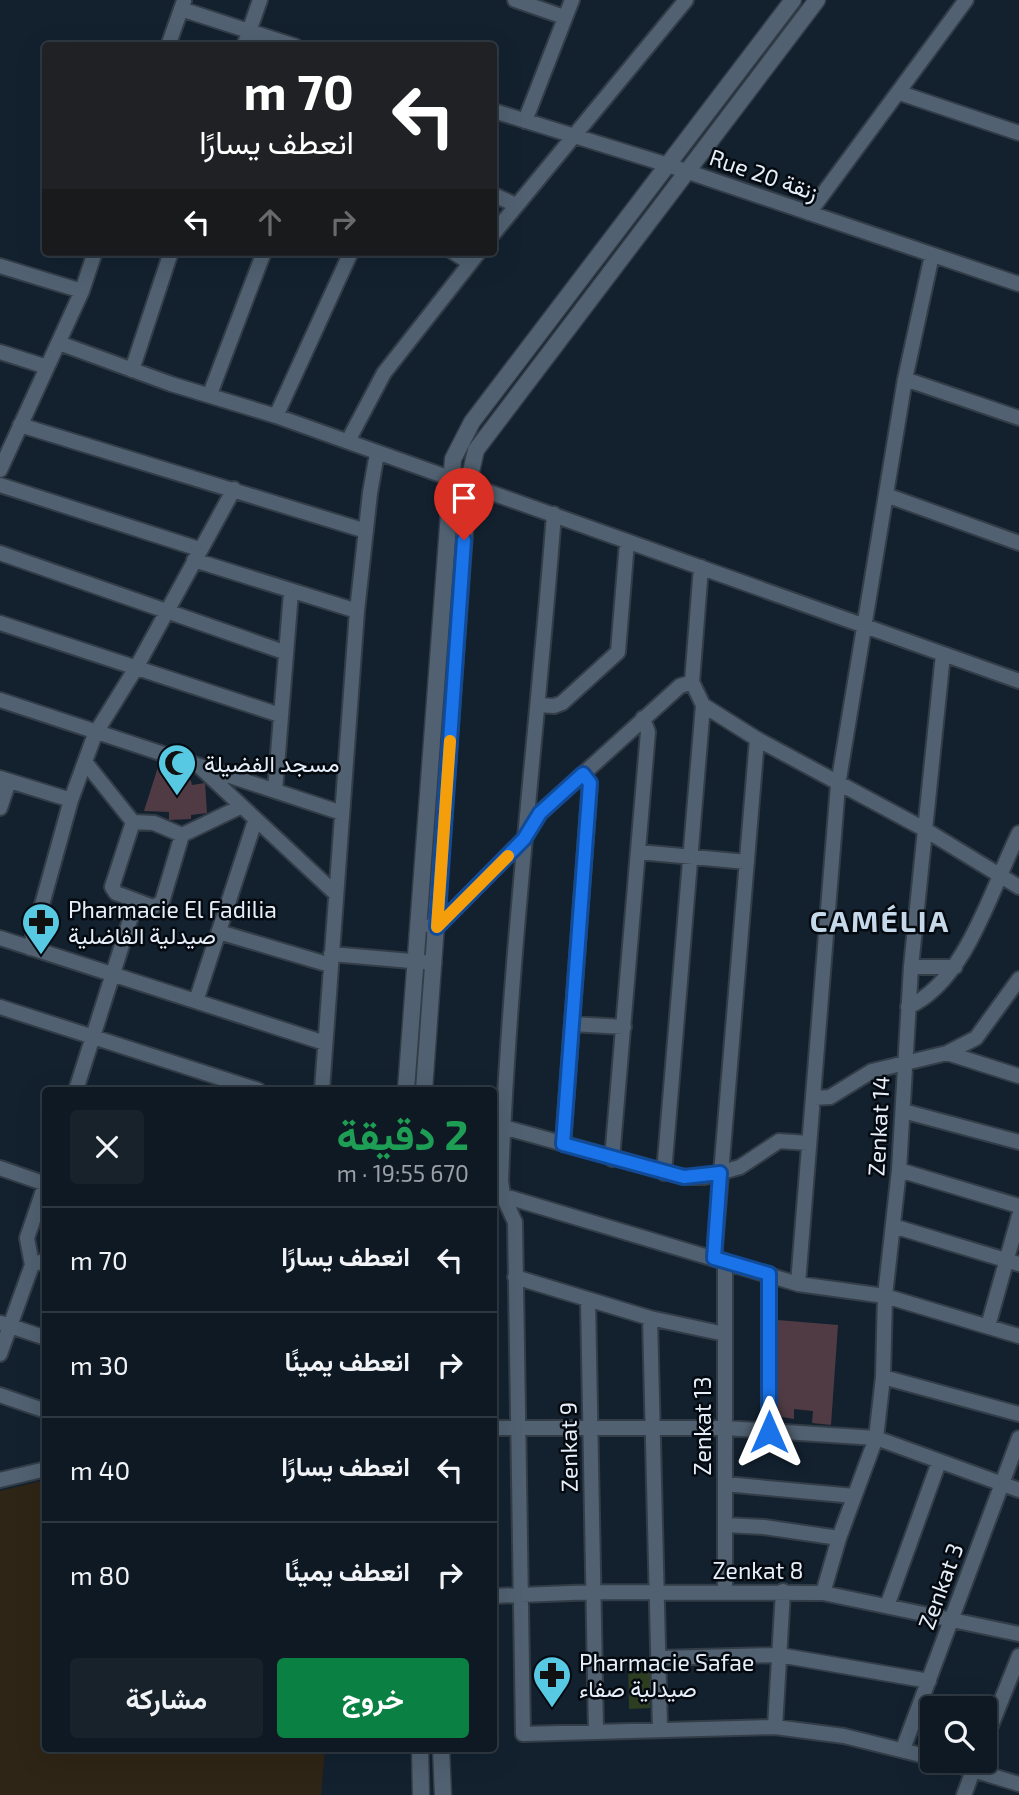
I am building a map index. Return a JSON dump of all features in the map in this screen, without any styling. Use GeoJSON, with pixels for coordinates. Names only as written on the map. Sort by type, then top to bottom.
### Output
{"type":"FeatureCollection","features":[{"type":"Feature","properties":{"kind":"street"},"geometry":{"type":"LineString","coordinates":[[245,42],[260,0]]}},
{"type":"Feature","properties":{"kind":"street"},"geometry":{"type":"LineString","coordinates":[[514,0],[564,17]]}},
{"type":"Feature","properties":{"kind":"street"},"geometry":{"type":"LineString","coordinates":[[525,121],[572,0]]}},
{"type":"Feature","properties":{"kind":"street"},"geometry":{"type":"LineString","coordinates":[[497,229],[576,137],[686,0]]}},
{"type":"Feature","properties":{"kind":"street"},"geometry":{"type":"LineString","coordinates":[[406,1087],[413,961],[453,459],[471,422],[793,0]]}},
{"type":"Feature","properties":{"kind":"street"},"geometry":{"type":"LineString","coordinates":[[424,1087],[471,466],[484,435],[817,0]]}},
{"type":"Feature","properties":{"kind":"street"},"geometry":{"type":"LineString","coordinates":[[809,213],[966,0]]}},
{"type":"Feature","properties":{"kind":"street"},"geometry":{"type":"LineString","coordinates":[[169,42],[183,4],[284,42]]}},
{"type":"Feature","properties":{"kind":"street"},"geometry":{"type":"LineString","coordinates":[[900,93],[1019,133]]}},
{"type":"Feature","properties":{"kind":"street","name":"Rue 20 زنقة"},"geometry":{"type":"LineString","coordinates":[[497,111],[668,165],[1019,284]]}},
{"type":"Feature","properties":{"kind":"street"},"geometry":{"type":"LineString","coordinates":[[497,196],[516,205]]}},
{"type":"Feature","properties":{"kind":"street"},"geometry":{"type":"LineString","coordinates":[[797,1284],[838,785],[905,379],[932,254]]}},
{"type":"Feature","properties":{"kind":"street"},"geometry":{"type":"LineString","coordinates":[[0,470],[4,450],[20,425],[59,343],[82,291],[94,256]]}},
{"type":"Feature","properties":{"kind":"street"},"geometry":{"type":"LineString","coordinates":[[132,370],[170,256]]}},
{"type":"Feature","properties":{"kind":"street"},"geometry":{"type":"LineString","coordinates":[[210,394],[262,256]]}},
{"type":"Feature","properties":{"kind":"street"},"geometry":{"type":"LineString","coordinates":[[276,416],[349,256]]}},
{"type":"Feature","properties":{"kind":"street"},"geometry":{"type":"LineString","coordinates":[[348,441],[384,373],[474,258]]}},
{"type":"Feature","properties":{"kind":"street"},"geometry":{"type":"LineString","coordinates":[[0,266],[82,291]]}},
{"type":"Feature","properties":{"kind":"street"},"geometry":{"type":"LineString","coordinates":[[59,343],[171,384],[210,394],[348,441],[1019,681]]}},
{"type":"Feature","properties":{"kind":"street"},"geometry":{"type":"LineString","coordinates":[[0,352],[47,367]]}},
{"type":"Feature","properties":{"kind":"street"},"geometry":{"type":"LineString","coordinates":[[905,379],[1019,418]]}},
{"type":"Feature","properties":{"kind":"street"},"geometry":{"type":"LineString","coordinates":[[20,425],[366,531]]}},
{"type":"Feature","properties":{"kind":"street"},"geometry":{"type":"LineString","coordinates":[[322,1087],[357,611],[377,453]]}},
{"type":"Feature","properties":{"kind":"street"},"geometry":{"type":"LineString","coordinates":[[0,485],[197,554],[291,592],[357,611]]}},
{"type":"Feature","properties":{"kind":"street"},"geometry":{"type":"LineString","coordinates":[[30,948],[71,800],[95,734],[136,668],[234,489]]}},
{"type":"Feature","properties":{"kind":"street"},"geometry":{"type":"LineString","coordinates":[[886,495],[1019,543]]}},
{"type":"Feature","properties":{"kind":"street"},"geometry":{"type":"LineString","coordinates":[[554,514],[539,705],[524,839],[498,1194],[514,1222],[523,1734],[775,1727],[844,1736],[920,1754]]}},
{"type":"Feature","properties":{"kind":"street"},"geometry":{"type":"LineString","coordinates":[[539,705],[554,706],[562,703],[618,652],[627,542]]}},
{"type":"Feature","properties":{"kind":"street"},"geometry":{"type":"LineString","coordinates":[[0,553],[284,652]]}},
{"type":"Feature","properties":{"kind":"street"},"geometry":{"type":"LineString","coordinates":[[701,567],[692,682],[704,705],[757,739],[924,829],[1019,887]]}},
{"type":"Feature","properties":{"kind":"street"},"geometry":{"type":"LineString","coordinates":[[275,791],[284,652],[291,592]]}},
{"type":"Feature","properties":{"kind":"street"},"geometry":{"type":"LineString","coordinates":[[0,623],[280,715]]}},
{"type":"Feature","properties":{"kind":"street","name":"Zenkat 14"},"geometry":{"type":"LineString","coordinates":[[823,1593],[839,1538],[876,1438],[883,1377],[886,1296],[899,1170],[911,967],[943,654]]}},
{"type":"Feature","properties":{"kind":"street"},"geometry":{"type":"LineString","coordinates":[[437,927],[524,839],[540,813],[680,686],[692,682]]}},
{"type":"Feature","properties":{"kind":"street"},"geometry":{"type":"LineString","coordinates":[[0,700],[95,734],[342,813]]}},
{"type":"Feature","properties":{"kind":"street"},"geometry":{"type":"LineString","coordinates":[[664,1173],[704,705]]}},
{"type":"Feature","properties":{"kind":"street"},"geometry":{"type":"LineString","coordinates":[[612,1159],[648,732],[643,718]]}},
{"type":"Feature","properties":{"kind":"street","name":"Zenkat 13"},"geometry":{"type":"LineString","coordinates":[[725,1592],[725,1334],[720,1259],[720,1173],[757,739]]}},
{"type":"Feature","properties":{"kind":"street"},"geometry":{"type":"LineString","coordinates":[[85,762],[133,822],[154,823],[182,835]]}},
{"type":"Feature","properties":{"kind":"street"},"geometry":{"type":"LineString","coordinates":[[198,765],[335,894]]}},
{"type":"Feature","properties":{"kind":"street"},"geometry":{"type":"LineString","coordinates":[[563,1144],[590,783],[583,774]]}},
{"type":"Feature","properties":{"kind":"street"},"geometry":{"type":"LineString","coordinates":[[0,808],[5,779],[71,800]]}},
{"type":"Feature","properties":{"kind":"street"},"geometry":{"type":"LineString","coordinates":[[133,822],[112,887],[117,893],[155,907],[161,904],[182,835],[240,807]]}},
{"type":"Feature","properties":{"kind":"street"},"geometry":{"type":"LineString","coordinates":[[196,1001],[255,821]]}},
{"type":"Feature","properties":{"kind":"street"},"geometry":{"type":"LineString","coordinates":[[908,1007],[930,995],[955,967],[1019,833]]}},
{"type":"Feature","properties":{"kind":"street"},"geometry":{"type":"LineString","coordinates":[[639,852],[747,862]]}},
{"type":"Feature","properties":{"kind":"street"},"geometry":{"type":"LineString","coordinates":[[77,1087],[135,901]]}},
{"type":"Feature","properties":{"kind":"street"},"geometry":{"type":"LineString","coordinates":[[416,925],[437,927]]}},
{"type":"Feature","properties":{"kind":"street"},"geometry":{"type":"LineString","coordinates":[[219,932],[330,960],[434,963]]}},
{"type":"Feature","properties":{"kind":"street"},"geometry":{"type":"LineString","coordinates":[[0,938],[325,1043]]}},
{"type":"Feature","properties":{"kind":"street"},"geometry":{"type":"LineString","coordinates":[[911,967],[955,967]]}},
{"type":"Feature","properties":{"kind":"street"},"geometry":{"type":"LineString","coordinates":[[813,1098],[830,1097],[872,1071],[947,1053],[976,1038],[1019,979]]}},
{"type":"Feature","properties":{"kind":"street"},"geometry":{"type":"LineString","coordinates":[[0,1007],[249,1087]]}},
{"type":"Feature","properties":{"kind":"street"},"geometry":{"type":"LineString","coordinates":[[572,1024],[624,1027]]}},
{"type":"Feature","properties":{"kind":"street"},"geometry":{"type":"LineString","coordinates":[[947,1053],[1019,1076]]}},
{"type":"Feature","properties":{"kind":"street"},"geometry":{"type":"LineString","coordinates":[[903,1111],[1019,1142]]}},
{"type":"Feature","properties":{"kind":"street"},"geometry":{"type":"LineString","coordinates":[[503,1127],[684,1177],[720,1173],[748,1162],[779,1141],[807,1143]]}},
{"type":"Feature","properties":{"kind":"street"},"geometry":{"type":"LineString","coordinates":[[0,1168],[42,1182]]}},
{"type":"Feature","properties":{"kind":"street"},"geometry":{"type":"LineString","coordinates":[[899,1170],[1019,1206]]}},
{"type":"Feature","properties":{"kind":"street"},"geometry":{"type":"LineString","coordinates":[[0,1354],[5,1324],[39,1263],[27,1238],[42,1192]]}},
{"type":"Feature","properties":{"kind":"street"},"geometry":{"type":"LineString","coordinates":[[498,1194],[797,1284],[886,1296],[1019,1336]]}},
{"type":"Feature","properties":{"kind":"street"},"geometry":{"type":"LineString","coordinates":[[988,1326],[1013,1261],[1019,1216]]}},
{"type":"Feature","properties":{"kind":"street"},"geometry":{"type":"LineString","coordinates":[[893,1226],[1013,1261]]}},
{"type":"Feature","properties":{"kind":"street"},"geometry":{"type":"LineString","coordinates":[[769,1274],[769,1432]]}},
{"type":"Feature","properties":{"kind":"street"},"geometry":{"type":"LineString","coordinates":[[516,1277],[650,1318],[725,1334]]}},
{"type":"Feature","properties":{"kind":"street","name":"Zenkat 9"},"geometry":{"type":"LineString","coordinates":[[589,1300],[596,1732]]}},
{"type":"Feature","properties":{"kind":"street"},"geometry":{"type":"LineString","coordinates":[[650,1318],[660,1729]]}},
{"type":"Feature","properties":{"kind":"street"},"geometry":{"type":"LineString","coordinates":[[5,1324],[42,1337]]}},
{"type":"Feature","properties":{"kind":"street"},"geometry":{"type":"LineString","coordinates":[[883,1377],[1019,1414]]}},
{"type":"Feature","properties":{"kind":"street"},"geometry":{"type":"LineString","coordinates":[[0,1395],[42,1409]]}},
{"type":"Feature","properties":{"kind":"street"},"geometry":{"type":"LineString","coordinates":[[497,1428],[725,1428],[876,1438],[1019,1490]]}},
{"type":"Feature","properties":{"kind":"street","name":"Zenkat 3"},"geometry":{"type":"LineString","coordinates":[[903,1749],[1019,1438]]}},
{"type":"Feature","properties":{"kind":"street"},"geometry":{"type":"LineString","coordinates":[[887,1606],[939,1462]]}},
{"type":"Feature","properties":{"kind":"street"},"geometry":{"type":"LineString","coordinates":[[0,1480],[42,1470]]}},
{"type":"Feature","properties":{"kind":"street"},"geometry":{"type":"LineString","coordinates":[[725,1484],[854,1496]]}},
{"type":"Feature","properties":{"kind":"street"},"geometry":{"type":"LineString","coordinates":[[725,1525],[764,1527],[839,1538]]}},
{"type":"Feature","properties":{"kind":"street"},"geometry":{"type":"LineString","coordinates":[[775,1727],[783,1591]]}},
{"type":"Feature","properties":{"kind":"street","name":"Zenkat 8"},"geometry":{"type":"LineString","coordinates":[[497,1595],[594,1592],[823,1593],[1019,1634]]}},
{"type":"Feature","properties":{"kind":"street"},"geometry":{"type":"LineString","coordinates":[[658,1658],[779,1655],[929,1681]]}},
{"type":"Feature","properties":{"kind":"street"},"geometry":{"type":"LineString","coordinates":[[997,1711],[1019,1656]]}},
{"type":"Feature","properties":{"kind":"street"},"geometry":{"type":"LineString","coordinates":[[420,1752],[421,1795]]}},
{"type":"Feature","properties":{"kind":"street"},"geometry":{"type":"LineString","coordinates":[[441,1752],[443,1795]]}},
{"type":"Feature","properties":{"kind":"street"},"geometry":{"type":"LineString","coordinates":[[964,1795],[972,1773]]}},
{"type":"Feature","properties":{"kind":"street"},"geometry":{"type":"LineString","coordinates":[[992,1773],[1019,1784]]}},
{"type":"Feature","properties":{"kind":"shaded area"},"geometry":{"type":"Polygon","coordinates":[[[42,1481],[42,1752],[325,1752],[321,1795],[0,1795],[0,1491],[42,1481]]]}},
{"type":"Feature","properties":{"kind":"green space"},"geometry":{"type":"Polygon","coordinates":[[[628,1659],[650,1659],[650,1708],[629,1709],[628,1659]]]}},
{"type":"Feature","properties":{"kind":"building","name":"مسجد الفضيلة"},"geometry":{"type":"Polygon","coordinates":[[[166,766],[166,775],[182,773],[192,785],[205,783],[207,813],[191,815],[191,819],[169,820],[169,812],[144,811],[158,767],[166,766]]]}},
{"type":"Feature","properties":{"kind":"building"},"geometry":{"type":"Polygon","coordinates":[[[777,1320],[838,1325],[831,1425],[812,1423],[813,1411],[794,1409],[794,1419],[776,1416],[777,1320]]]}},
{"type":"Feature","properties":{"kind":"slow traffic"},"geometry":{"type":"LineString","coordinates":[[450,741],[437,927],[508,856]]}},
{"type":"Feature","properties":{"kind":"place","name":"مسجد الفضيلة"},"geometry":{"type":"Point","coordinates":[177,797]}},
{"type":"Feature","properties":{"kind":"place","name":"Pharmacie El Fadilia صيدلية الفاضلية"},"geometry":{"type":"Point","coordinates":[41,956]}},
{"type":"Feature","properties":{"kind":"place","name":"Pharmacie Safae صيدلية صفاء"},"geometry":{"type":"Point","coordinates":[552,1709]}},
{"type":"Feature","properties":{"kind":"district","name":"CAMÉLIA"},"geometry":{"type":"Point","coordinates":[880,920]}},
{"type":"Feature","properties":{"kind":"route"},"geometry":{"type":"LineString","coordinates":[[464,540],[437,927],[524,839],[540,813],[583,774],[590,783],[563,1144],[684,1177],[704,1177],[720,1173],[714,1258],[769,1274],[769,1432]]}}]}
